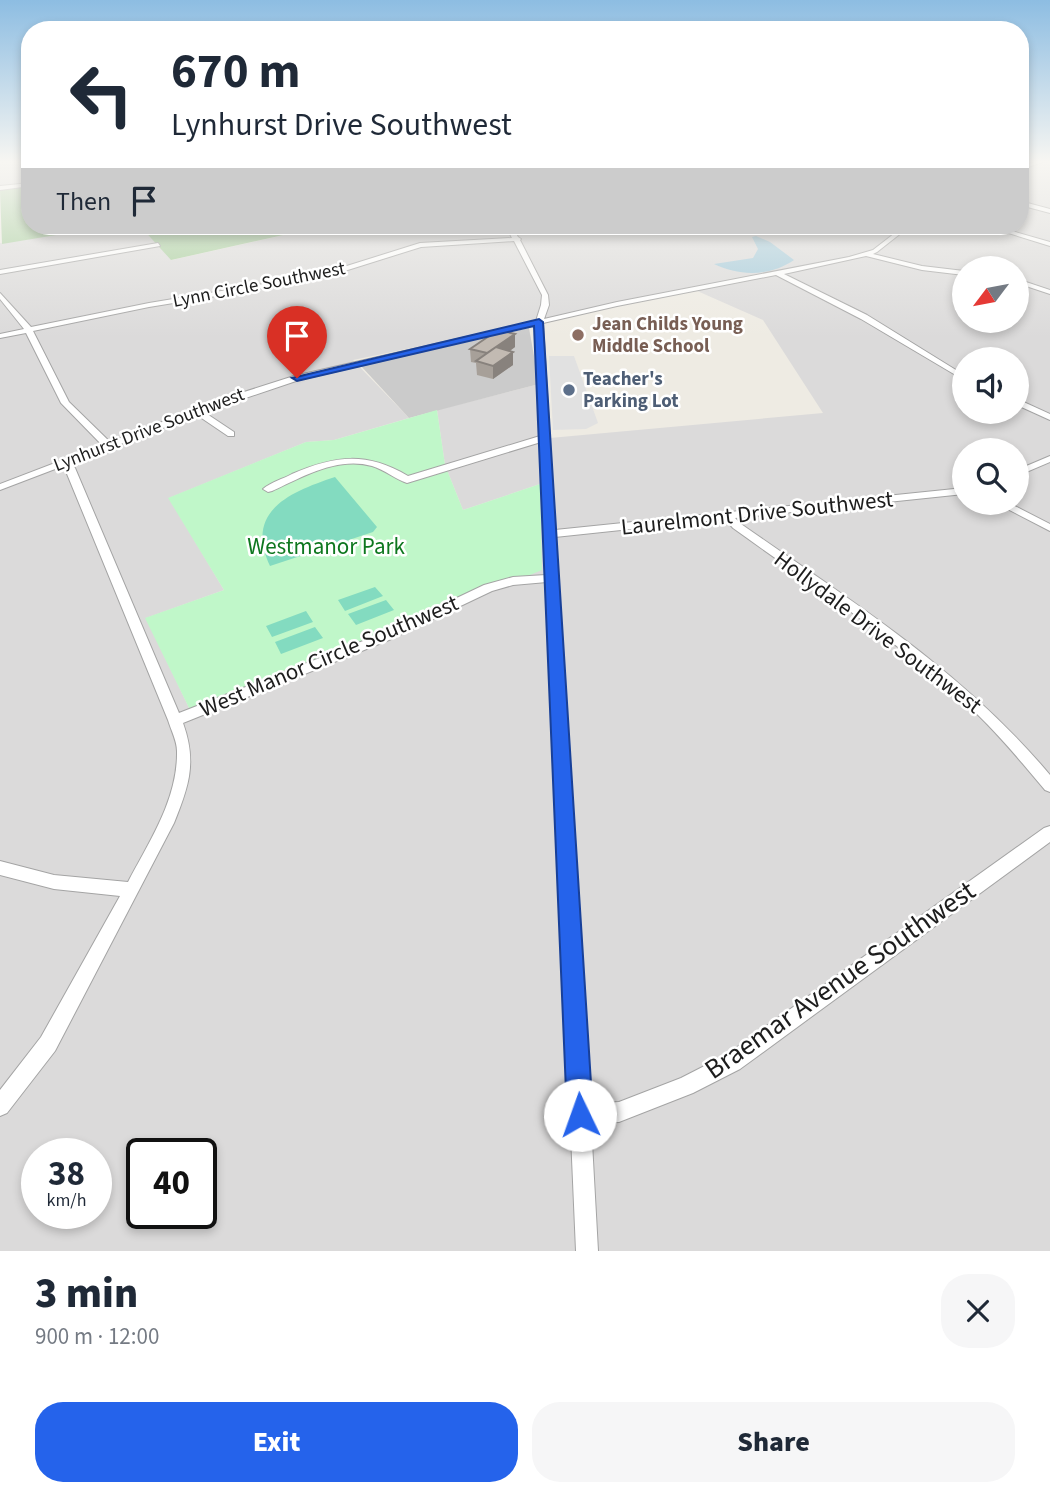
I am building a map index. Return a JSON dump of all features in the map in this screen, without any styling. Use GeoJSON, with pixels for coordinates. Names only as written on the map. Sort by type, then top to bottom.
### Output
{"type":"FeatureCollection","features":[{"type":"Feature","properties":{"kind":"street"},"geometry":{"type":"LineString","coordinates":[[515,235],[545,295],[545,305],[539,322],[587,1251]]}},
{"type":"Feature","properties":{"kind":"street","name":"Lynhurst Drive Southwest"},"geometry":{"type":"LineString","coordinates":[[0,487],[198,412],[321,371],[539,322],[866,254],[882,247],[896,235]]}},
{"type":"Feature","properties":{"kind":"street"},"geometry":{"type":"LineString","coordinates":[[1020,235],[1050,244]]}},
{"type":"Feature","properties":{"kind":"street","name":"Lynn Circle Southwest"},"geometry":{"type":"LineString","coordinates":[[0,336],[28,328],[319,277],[419,245],[518,239]]}},
{"type":"Feature","properties":{"kind":"street"},"geometry":{"type":"LineString","coordinates":[[0,272],[158,245]]}},
{"type":"Feature","properties":{"kind":"street"},"geometry":{"type":"LineString","coordinates":[[866,254],[922,268],[952,272]]}},
{"type":"Feature","properties":{"kind":"street"},"geometry":{"type":"LineString","coordinates":[[777,273],[863,317],[952,371]]}},
{"type":"Feature","properties":{"kind":"street"},"geometry":{"type":"LineString","coordinates":[[1029,285],[1050,292]]}},
{"type":"Feature","properties":{"kind":"street"},"geometry":{"type":"LineString","coordinates":[[0,295],[28,328],[65,403],[108,445]]}},
{"type":"Feature","properties":{"kind":"street"},"geometry":{"type":"LineString","coordinates":[[1029,407],[1050,417]]}},
{"type":"Feature","properties":{"kind":"street"},"geometry":{"type":"LineString","coordinates":[[198,412],[232,434]]}},
{"type":"Feature","properties":{"kind":"street"},"geometry":{"type":"LineString","coordinates":[[268,489],[325,463],[351,460],[388,466],[407,480],[545,438]]}},
{"type":"Feature","properties":{"kind":"street"},"geometry":{"type":"LineString","coordinates":[[1029,468],[1050,459]]}},
{"type":"Feature","properties":{"kind":"street","name":"West Manor Circle Southwest"},"geometry":{"type":"LineString","coordinates":[[65,462],[175,720],[385,637],[488,588],[513,581],[552,578]]}},
{"type":"Feature","properties":{"kind":"street","name":"Laurelmont Drive Southwest"},"geometry":{"type":"LineString","coordinates":[[550,534],[952,492]]}},
{"type":"Feature","properties":{"kind":"street"},"geometry":{"type":"LineString","coordinates":[[1024,515],[1050,528]]}},
{"type":"Feature","properties":{"kind":"street","name":"Hollydale Drive Southwest"},"geometry":{"type":"LineString","coordinates":[[728,516],[737,526],[960,688],[1003,729],[1050,786]]}},
{"type":"Feature","properties":{"kind":"street"},"geometry":{"type":"LineString","coordinates":[[0,1106],[48,1044],[132,890],[174,805],[183,780],[184,749],[175,720]]}},
{"type":"Feature","properties":{"kind":"street","name":"Braemar Avenue Southwest"},"geometry":{"type":"LineString","coordinates":[[580,1115],[619,1112],[686,1086],[733,1062],[1050,833]]}},
{"type":"Feature","properties":{"kind":"street"},"geometry":{"type":"LineString","coordinates":[[0,868],[54,882],[132,890]]}},
{"type":"Feature","properties":{"kind":"shaded area"},"geometry":{"type":"Polygon","coordinates":[[[1029,219],[1050,219],[1050,1251],[0,1251],[0,243],[52,235],[148,235],[172,260],[284,235],[1029,235],[1029,219]],[[695,290],[353,360],[409,418],[334,440],[306,442],[169,498],[224,590],[146,618],[192,714],[540,484],[463,510],[445,465],[437,410],[539,384],[539,439],[823,413],[763,320],[695,290]]]}},
{"type":"Feature","properties":{"kind":"shaded area"},"geometry":{"type":"Polygon","coordinates":[[[529,328],[539,384],[409,418],[361,366],[529,328]]]}},
{"type":"Feature","properties":{"kind":"shaded area","name":"Teacher's Parking Lot"},"geometry":{"type":"Polygon","coordinates":[[[549,356],[574,356],[598,423],[586,429],[553,430],[549,356]]]}},
{"type":"Feature","properties":{"kind":"green space"},"geometry":{"type":"Polygon","coordinates":[[[1,219],[21,219],[21,235],[56,235],[2,244],[1,219]]]}},
{"type":"Feature","properties":{"kind":"green space"},"geometry":{"type":"Polygon","coordinates":[[[148,235],[284,235],[171,260],[148,235]]]}},
{"type":"Feature","properties":{"kind":"green space","name":"Westmanor Park"},"geometry":{"type":"Polygon","coordinates":[[[437,410],[445,465],[463,510],[540,484],[542,570],[192,714],[145,618],[224,590],[168,498],[306,442],[334,440],[437,410]]]}},
{"type":"Feature","properties":{"kind":"green space"},"geometry":{"type":"Polygon","coordinates":[[[335,477],[377,527],[373,532],[270,566],[263,547],[263,531],[267,518],[276,506],[288,497],[335,477]]]}},
{"type":"Feature","properties":{"kind":"green space"},"geometry":{"type":"Polygon","coordinates":[[[375,587],[383,596],[345,611],[338,600],[375,587]]]}},
{"type":"Feature","properties":{"kind":"green space"},"geometry":{"type":"Polygon","coordinates":[[[386,600],[394,610],[356,625],[348,614],[386,600]]]}},
{"type":"Feature","properties":{"kind":"green space"},"geometry":{"type":"Polygon","coordinates":[[[306,611],[313,622],[272,637],[266,626],[306,611]]]}},
{"type":"Feature","properties":{"kind":"green space"},"geometry":{"type":"Polygon","coordinates":[[[315,627],[323,638],[281,654],[275,642],[315,627]]]}},
{"type":"Feature","properties":{"kind":"water"},"geometry":{"type":"Polygon","coordinates":[[[752,237],[770,242],[794,260],[784,266],[754,273],[734,271],[714,264],[753,258],[758,249],[752,237]]]}},
{"type":"Feature","properties":{"kind":"building"},"geometry":{"type":"Polygon","coordinates":[[[498,330],[515,334],[487,353],[470,349],[498,330]]]}},
{"type":"Feature","properties":{"kind":"building"},"geometry":{"type":"Polygon","coordinates":[[[496,347],[513,352],[493,366],[476,361],[496,347]]]}},
{"type":"Feature","properties":{"kind":"place","name":"Jean Childs Young Middle School"},"geometry":{"type":"Point","coordinates":[578,335]}},
{"type":"Feature","properties":{"kind":"place","name":"Teacher's Parking Lot"},"geometry":{"type":"Point","coordinates":[569,390]}},
{"type":"Feature","properties":{"kind":"route"},"geometry":{"type":"LineString","coordinates":[[297,378],[539,322],[580,1115]]}}]}
